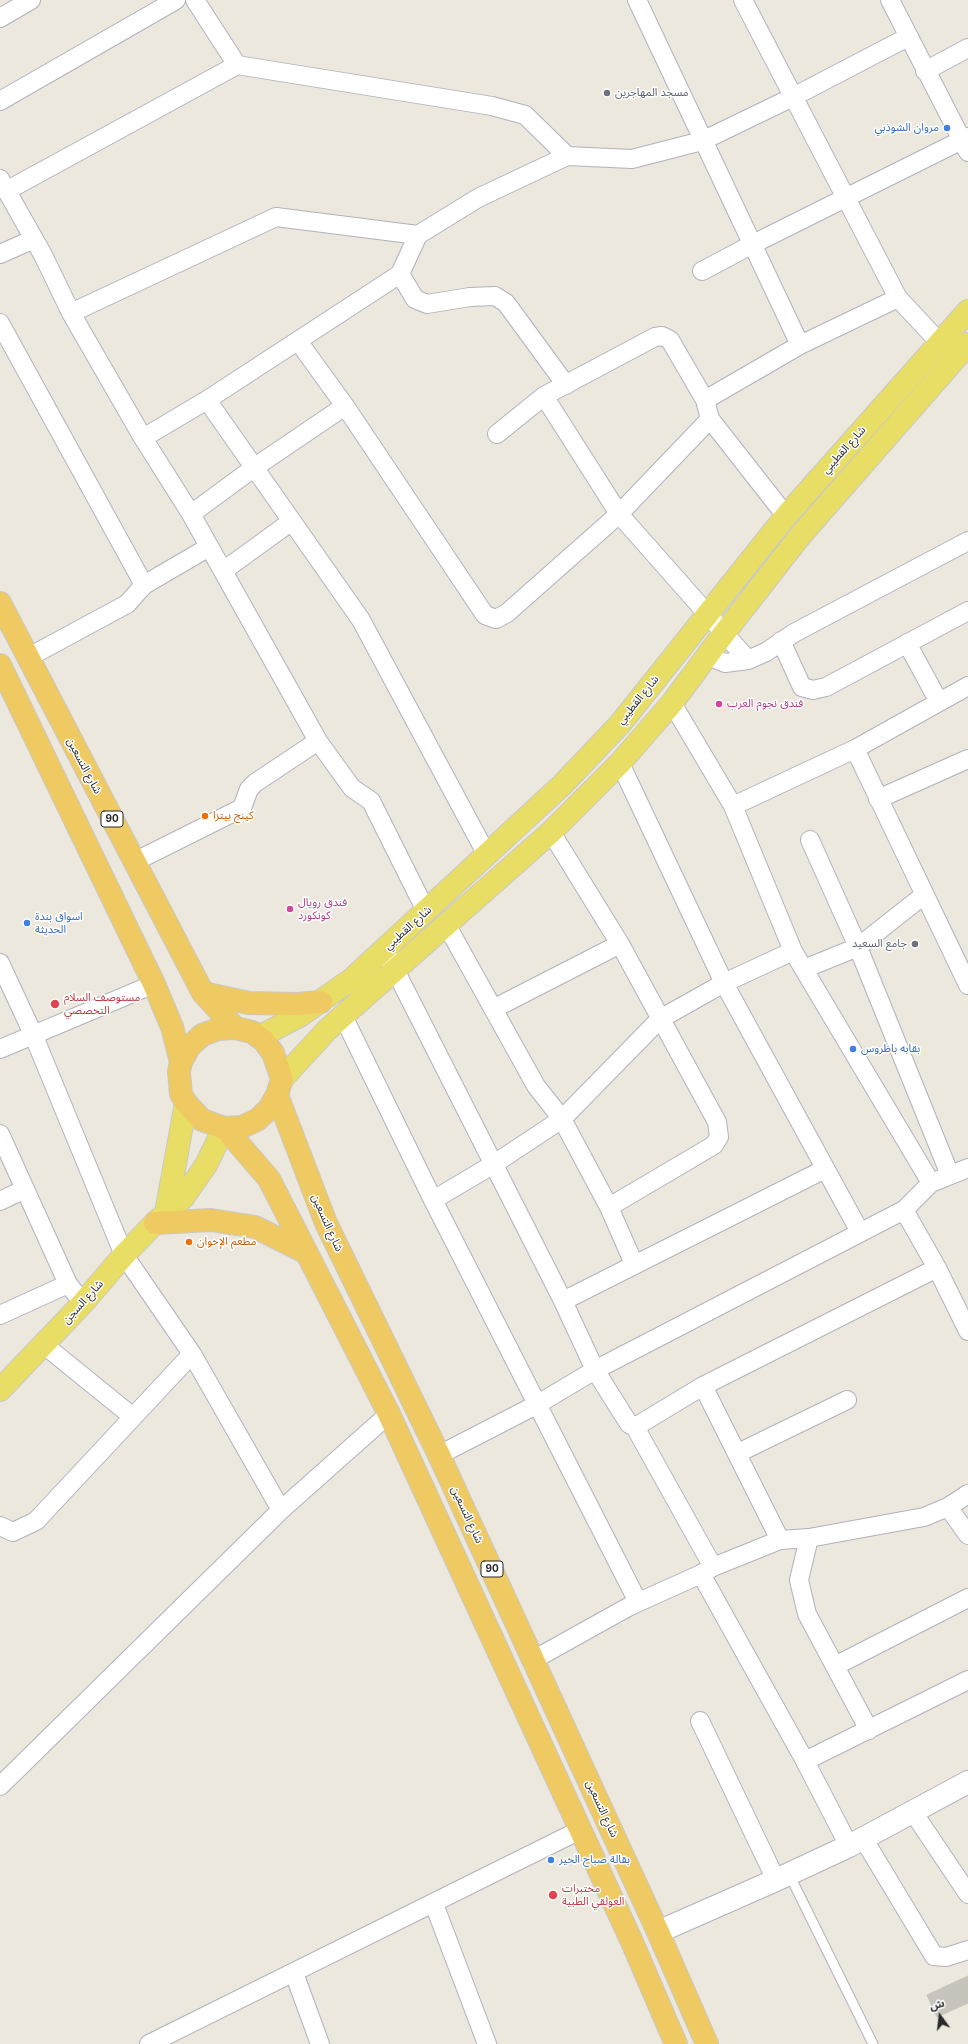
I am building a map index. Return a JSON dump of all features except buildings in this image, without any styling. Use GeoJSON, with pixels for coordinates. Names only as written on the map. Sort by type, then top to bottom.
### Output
{"type":"FeatureCollection","features":[{"type":"Feature","properties":{"kind":"highway","name":"شارع التسعين"},"geometry":{"type":"LineString","coordinates":[[0,603],[27,658],[203,992],[235,1028]]}},
{"type":"Feature","properties":{"kind":"highway"},"geometry":{"type":"LineString","coordinates":[[0,665],[6,691],[154,984],[172,1027],[181,1062],[179,1083],[186,1103],[202,1120],[224,1128],[242,1127],[257,1120],[269,1109],[280,1087],[274,1053],[259,1037],[252,1032],[235,1028],[218,1029],[202,1035],[189,1047],[181,1062]]}},
{"type":"Feature","properties":{"kind":"highway"},"geometry":{"type":"LineString","coordinates":[[203,992],[249,1003],[297,1004],[321,1002]]}},
{"type":"Feature","properties":{"kind":"highway","name":"شارع التسعين"},"geometry":{"type":"LineString","coordinates":[[280,1087],[326,1223],[439,1455],[658,1932],[707,2044]]}},
{"type":"Feature","properties":{"kind":"highway","name":"90"},"geometry":{"type":"LineString","coordinates":[[224,1128],[269,1179],[389,1414],[632,1942],[676,2044]]}},
{"type":"Feature","properties":{"kind":"highway"},"geometry":{"type":"LineString","coordinates":[[160,1218],[211,1220],[255,1227],[307,1253]]}},
{"type":"Feature","properties":{"kind":"highway"},"geometry":{"type":"LineString","coordinates":[[632,1942],[658,1932]]}},
{"type":"Feature","properties":{"kind":"main road","name":"شارع القطيبي"},"geometry":{"type":"LineString","coordinates":[[259,1037],[301,1015],[352,979],[542,805],[593,753],[620,724],[786,516],[968,311]]}},
{"type":"Feature","properties":{"kind":"main road","name":"شارع القطيبي"},"geometry":{"type":"LineString","coordinates":[[280,1087],[311,1046],[446,924],[551,832],[620,763],[672,703],[800,536],[968,344]]}},
{"type":"Feature","properties":{"kind":"main road"},"geometry":{"type":"LineString","coordinates":[[160,1218],[186,1103]]}},
{"type":"Feature","properties":{"kind":"main road","name":"شارع السجن"},"geometry":{"type":"LineString","coordinates":[[0,1390],[83,1303],[124,1255],[160,1218],[183,1198],[206,1165],[224,1128]]}},
{"type":"Feature","properties":{"kind":"street"},"geometry":{"type":"LineString","coordinates":[[0,18],[31,0]]}},
{"type":"Feature","properties":{"kind":"street"},"geometry":{"type":"LineString","coordinates":[[0,101],[176,0]]}},
{"type":"Feature","properties":{"kind":"street"},"geometry":{"type":"LineString","coordinates":[[195,0],[236,65]]}},
{"type":"Feature","properties":{"kind":"street"},"geometry":{"type":"LineString","coordinates":[[637,0],[702,141],[753,244],[800,345]]}},
{"type":"Feature","properties":{"kind":"street"},"geometry":{"type":"LineString","coordinates":[[743,0],[898,298],[940,343]]}},
{"type":"Feature","properties":{"kind":"street"},"geometry":{"type":"LineString","coordinates":[[702,271],[846,198],[966,143],[925,71],[890,0]]}},
{"type":"Feature","properties":{"kind":"street"},"geometry":{"type":"LineString","coordinates":[[143,438],[208,400],[400,274],[418,235],[478,198],[567,156],[632,160],[702,141],[793,97],[908,37]]}},
{"type":"Feature","properties":{"kind":"street"},"geometry":{"type":"LineString","coordinates":[[925,71],[968,48]]}},
{"type":"Feature","properties":{"kind":"street"},"geometry":{"type":"LineString","coordinates":[[426,911],[371,801],[352,788],[318,741],[191,514],[143,438],[71,313],[34,239],[3,185],[236,65],[492,106],[525,115],[567,156]]}},
{"type":"Feature","properties":{"kind":"street"},"geometry":{"type":"LineString","coordinates":[[71,313],[276,217],[418,235]]}},
{"type":"Feature","properties":{"kind":"street"},"geometry":{"type":"LineString","coordinates":[[0,254],[34,239]]}},
{"type":"Feature","properties":{"kind":"street"},"geometry":{"type":"LineString","coordinates":[[400,274],[415,299],[427,304],[470,297],[495,296],[506,303],[566,385]]}},
{"type":"Feature","properties":{"kind":"street"},"geometry":{"type":"LineString","coordinates":[[705,400],[800,345],[898,298]]}},
{"type":"Feature","properties":{"kind":"street"},"geometry":{"type":"LineString","coordinates":[[0,323],[144,585]]}},
{"type":"Feature","properties":{"kind":"street"},"geometry":{"type":"LineString","coordinates":[[497,434],[544,396],[655,337],[662,336],[670,340],[705,400],[710,419],[786,516]]}},
{"type":"Feature","properties":{"kind":"street"},"geometry":{"type":"LineString","coordinates":[[298,341],[345,406],[485,614],[496,619],[507,613],[619,514],[710,419]]}},
{"type":"Feature","properties":{"kind":"street"},"geometry":{"type":"LineString","coordinates":[[544,396],[619,514],[725,632],[748,660]]}},
{"type":"Feature","properties":{"kind":"street"},"geometry":{"type":"LineString","coordinates":[[208,400],[361,620],[487,855]]}},
{"type":"Feature","properties":{"kind":"street"},"geometry":{"type":"LineString","coordinates":[[191,514],[255,467],[345,406]]}},
{"type":"Feature","properties":{"kind":"street"},"geometry":{"type":"LineString","coordinates":[[223,571],[292,521]]}},
{"type":"Feature","properties":{"kind":"street"},"geometry":{"type":"LineString","coordinates":[[708,656],[725,663],[748,660],[766,652],[794,632],[968,541]]}},
{"type":"Feature","properties":{"kind":"street"},"geometry":{"type":"LineString","coordinates":[[27,658],[127,604],[144,585],[209,546]]}},
{"type":"Feature","properties":{"kind":"street"},"geometry":{"type":"LineString","coordinates":[[781,642],[802,687],[814,690],[826,687],[968,611]]}},
{"type":"Feature","properties":{"kind":"street"},"geometry":{"type":"LineString","coordinates":[[907,643],[939,702]]}},
{"type":"Feature","properties":{"kind":"street"},"geometry":{"type":"LineString","coordinates":[[733,806],[855,749],[968,686]]}},
{"type":"Feature","properties":{"kind":"street"},"geometry":{"type":"LineString","coordinates":[[672,703],[733,806],[793,951],[931,1183]]}},
{"type":"Feature","properties":{"kind":"street"},"geometry":{"type":"LineString","coordinates":[[134,862],[242,808],[249,789],[255,783],[318,741]]}},
{"type":"Feature","properties":{"kind":"street"},"geometry":{"type":"LineString","coordinates":[[855,749],[968,984]]}},
{"type":"Feature","properties":{"kind":"street"},"geometry":{"type":"LineString","coordinates":[[878,799],[968,759]]}},
{"type":"Feature","properties":{"kind":"street"},"geometry":{"type":"LineString","coordinates":[[620,763],[724,983],[824,1170],[860,1232]]}},
{"type":"Feature","properties":{"kind":"street"},"geometry":{"type":"LineString","coordinates":[[551,832],[620,944],[717,1122],[719,1137],[714,1145],[609,1207]]}},
{"type":"Feature","properties":{"kind":"street"},"geometry":{"type":"LineString","coordinates":[[810,840],[858,947],[950,1175]]}},
{"type":"Feature","properties":{"kind":"street"},"geometry":{"type":"LineString","coordinates":[[804,969],[858,947],[924,895]]}},
{"type":"Feature","properties":{"kind":"street"},"geometry":{"type":"LineString","coordinates":[[446,924],[536,1086],[562,1118],[609,1207],[634,1264]]}},
{"type":"Feature","properties":{"kind":"street"},"geometry":{"type":"LineString","coordinates":[[493,1010],[620,944]]}},
{"type":"Feature","properties":{"kind":"street"},"geometry":{"type":"LineString","coordinates":[[385,949],[564,1301],[595,1370],[629,1424],[635,1427],[805,1761],[856,1842],[934,1956],[946,1957],[968,1952]]}},
{"type":"Feature","properties":{"kind":"street"},"geometry":{"type":"LineString","coordinates":[[433,1200],[494,1164],[562,1118],[660,1019],[724,983],[793,951]]}},
{"type":"Feature","properties":{"kind":"street"},"geometry":{"type":"LineString","coordinates":[[0,963],[33,1034],[124,1255],[192,1354],[281,1510]]}},
{"type":"Feature","properties":{"kind":"street"},"geometry":{"type":"LineString","coordinates":[[0,1049],[154,984]]}},
{"type":"Feature","properties":{"kind":"street"},"geometry":{"type":"LineString","coordinates":[[343,1016],[433,1200],[638,1602]]}},
{"type":"Feature","properties":{"kind":"street"},"geometry":{"type":"LineString","coordinates":[[0,1134],[68,1284],[83,1303]]}},
{"type":"Feature","properties":{"kind":"street"},"geometry":{"type":"LineString","coordinates":[[439,1455],[538,1404],[595,1370],[904,1210],[931,1183],[968,1168]]}},
{"type":"Feature","properties":{"kind":"street"},"geometry":{"type":"LineString","coordinates":[[564,1301],[634,1264],[824,1170]]}},
{"type":"Feature","properties":{"kind":"street"},"geometry":{"type":"LineString","coordinates":[[0,1200],[25,1189]]}},
{"type":"Feature","properties":{"kind":"street"},"geometry":{"type":"LineString","coordinates":[[904,1210],[937,1268],[968,1331]]}},
{"type":"Feature","properties":{"kind":"street"},"geometry":{"type":"LineString","coordinates":[[635,1427],[703,1386],[937,1268]]}},
{"type":"Feature","properties":{"kind":"street"},"geometry":{"type":"LineString","coordinates":[[0,1315],[68,1284]]}},
{"type":"Feature","properties":{"kind":"street"},"geometry":{"type":"LineString","coordinates":[[43,1344],[133,1417]]}},
{"type":"Feature","properties":{"kind":"street"},"geometry":{"type":"LineString","coordinates":[[0,1526],[14,1532],[36,1521],[192,1354]]}},
{"type":"Feature","properties":{"kind":"street"},"geometry":{"type":"LineString","coordinates":[[703,1386],[738,1453],[780,1540]]}},
{"type":"Feature","properties":{"kind":"street"},"geometry":{"type":"LineString","coordinates":[[738,1453],[847,1400]]}},
{"type":"Feature","properties":{"kind":"street"},"geometry":{"type":"LineString","coordinates":[[0,1786],[281,1510],[389,1414]]}},
{"type":"Feature","properties":{"kind":"street"},"geometry":{"type":"LineString","coordinates":[[533,1660],[638,1602],[707,1570],[780,1540],[809,1538],[924,1517],[948,1506],[968,1494]]}},
{"type":"Feature","properties":{"kind":"street"},"geometry":{"type":"LineString","coordinates":[[948,1506],[968,1535]]}},
{"type":"Feature","properties":{"kind":"street"},"geometry":{"type":"LineString","coordinates":[[809,1538],[799,1580],[807,1614],[869,1730]]}},
{"type":"Feature","properties":{"kind":"street"},"geometry":{"type":"LineString","coordinates":[[835,1666],[968,1598]]}},
{"type":"Feature","properties":{"kind":"street"},"geometry":{"type":"LineString","coordinates":[[805,1761],[968,1680]]}},
{"type":"Feature","properties":{"kind":"street"},"geometry":{"type":"LineString","coordinates":[[700,1721],[782,1877]]}},
{"type":"Feature","properties":{"kind":"street"},"geometry":{"type":"LineString","coordinates":[[658,1932],[782,1877],[856,1842],[968,1782]]}},
{"type":"Feature","properties":{"kind":"street"},"geometry":{"type":"LineString","coordinates":[[914,1812],[968,1894]]}},
{"type":"Feature","properties":{"kind":"street"},"geometry":{"type":"LineString","coordinates":[[150,2044],[580,1830]]}},
{"type":"Feature","properties":{"kind":"street"},"geometry":{"type":"LineString","coordinates":[[434,1904],[487,2044]]}},
{"type":"Feature","properties":{"kind":"street"},"geometry":{"type":"LineString","coordinates":[[294,1973],[320,2044]]}},
{"type":"Feature","properties":{"kind":"lane"},"geometry":{"type":"LineString","coordinates":[[782,1877],[873,2044]]}},
{"type":"Feature","properties":{"kind":"place","name":"مسجد المهاجرين"},"geometry":{"type":"Point","coordinates":[607,93]}},
{"type":"Feature","properties":{"kind":"place","name":"مروان الشوذبي"},"geometry":{"type":"Point","coordinates":[947,128]}},
{"type":"Feature","properties":{"kind":"place","name":"فندق نجوم العرب"},"geometry":{"type":"Point","coordinates":[719,704]}},
{"type":"Feature","properties":{"kind":"place","name":"كينج بيتزا"},"geometry":{"type":"Point","coordinates":[205,816]}},
{"type":"Feature","properties":{"kind":"place","name":"فندق رويال كونكورد"},"geometry":{"type":"Point","coordinates":[290,909]}},
{"type":"Feature","properties":{"kind":"place","name":"اسواق بندة الحديثة"},"geometry":{"type":"Point","coordinates":[27,923]}},
{"type":"Feature","properties":{"kind":"place","name":"جامع السعيد"},"geometry":{"type":"Point","coordinates":[915,944]}},
{"type":"Feature","properties":{"kind":"place","name":"مستوصف السلام التخصصي"},"geometry":{"type":"Point","coordinates":[55,1004]}},
{"type":"Feature","properties":{"kind":"place","name":"بقابه باظروس"},"geometry":{"type":"Point","coordinates":[853,1049]}},
{"type":"Feature","properties":{"kind":"place","name":"مطعم الإخوان"},"geometry":{"type":"Point","coordinates":[189,1242]}},
{"type":"Feature","properties":{"kind":"place","name":"بقالة صباح الخير"},"geometry":{"type":"Point","coordinates":[551,1860]}},
{"type":"Feature","properties":{"kind":"place","name":"مختبرات العولقي الطبية"},"geometry":{"type":"Point","coordinates":[553,1895]}}]}
